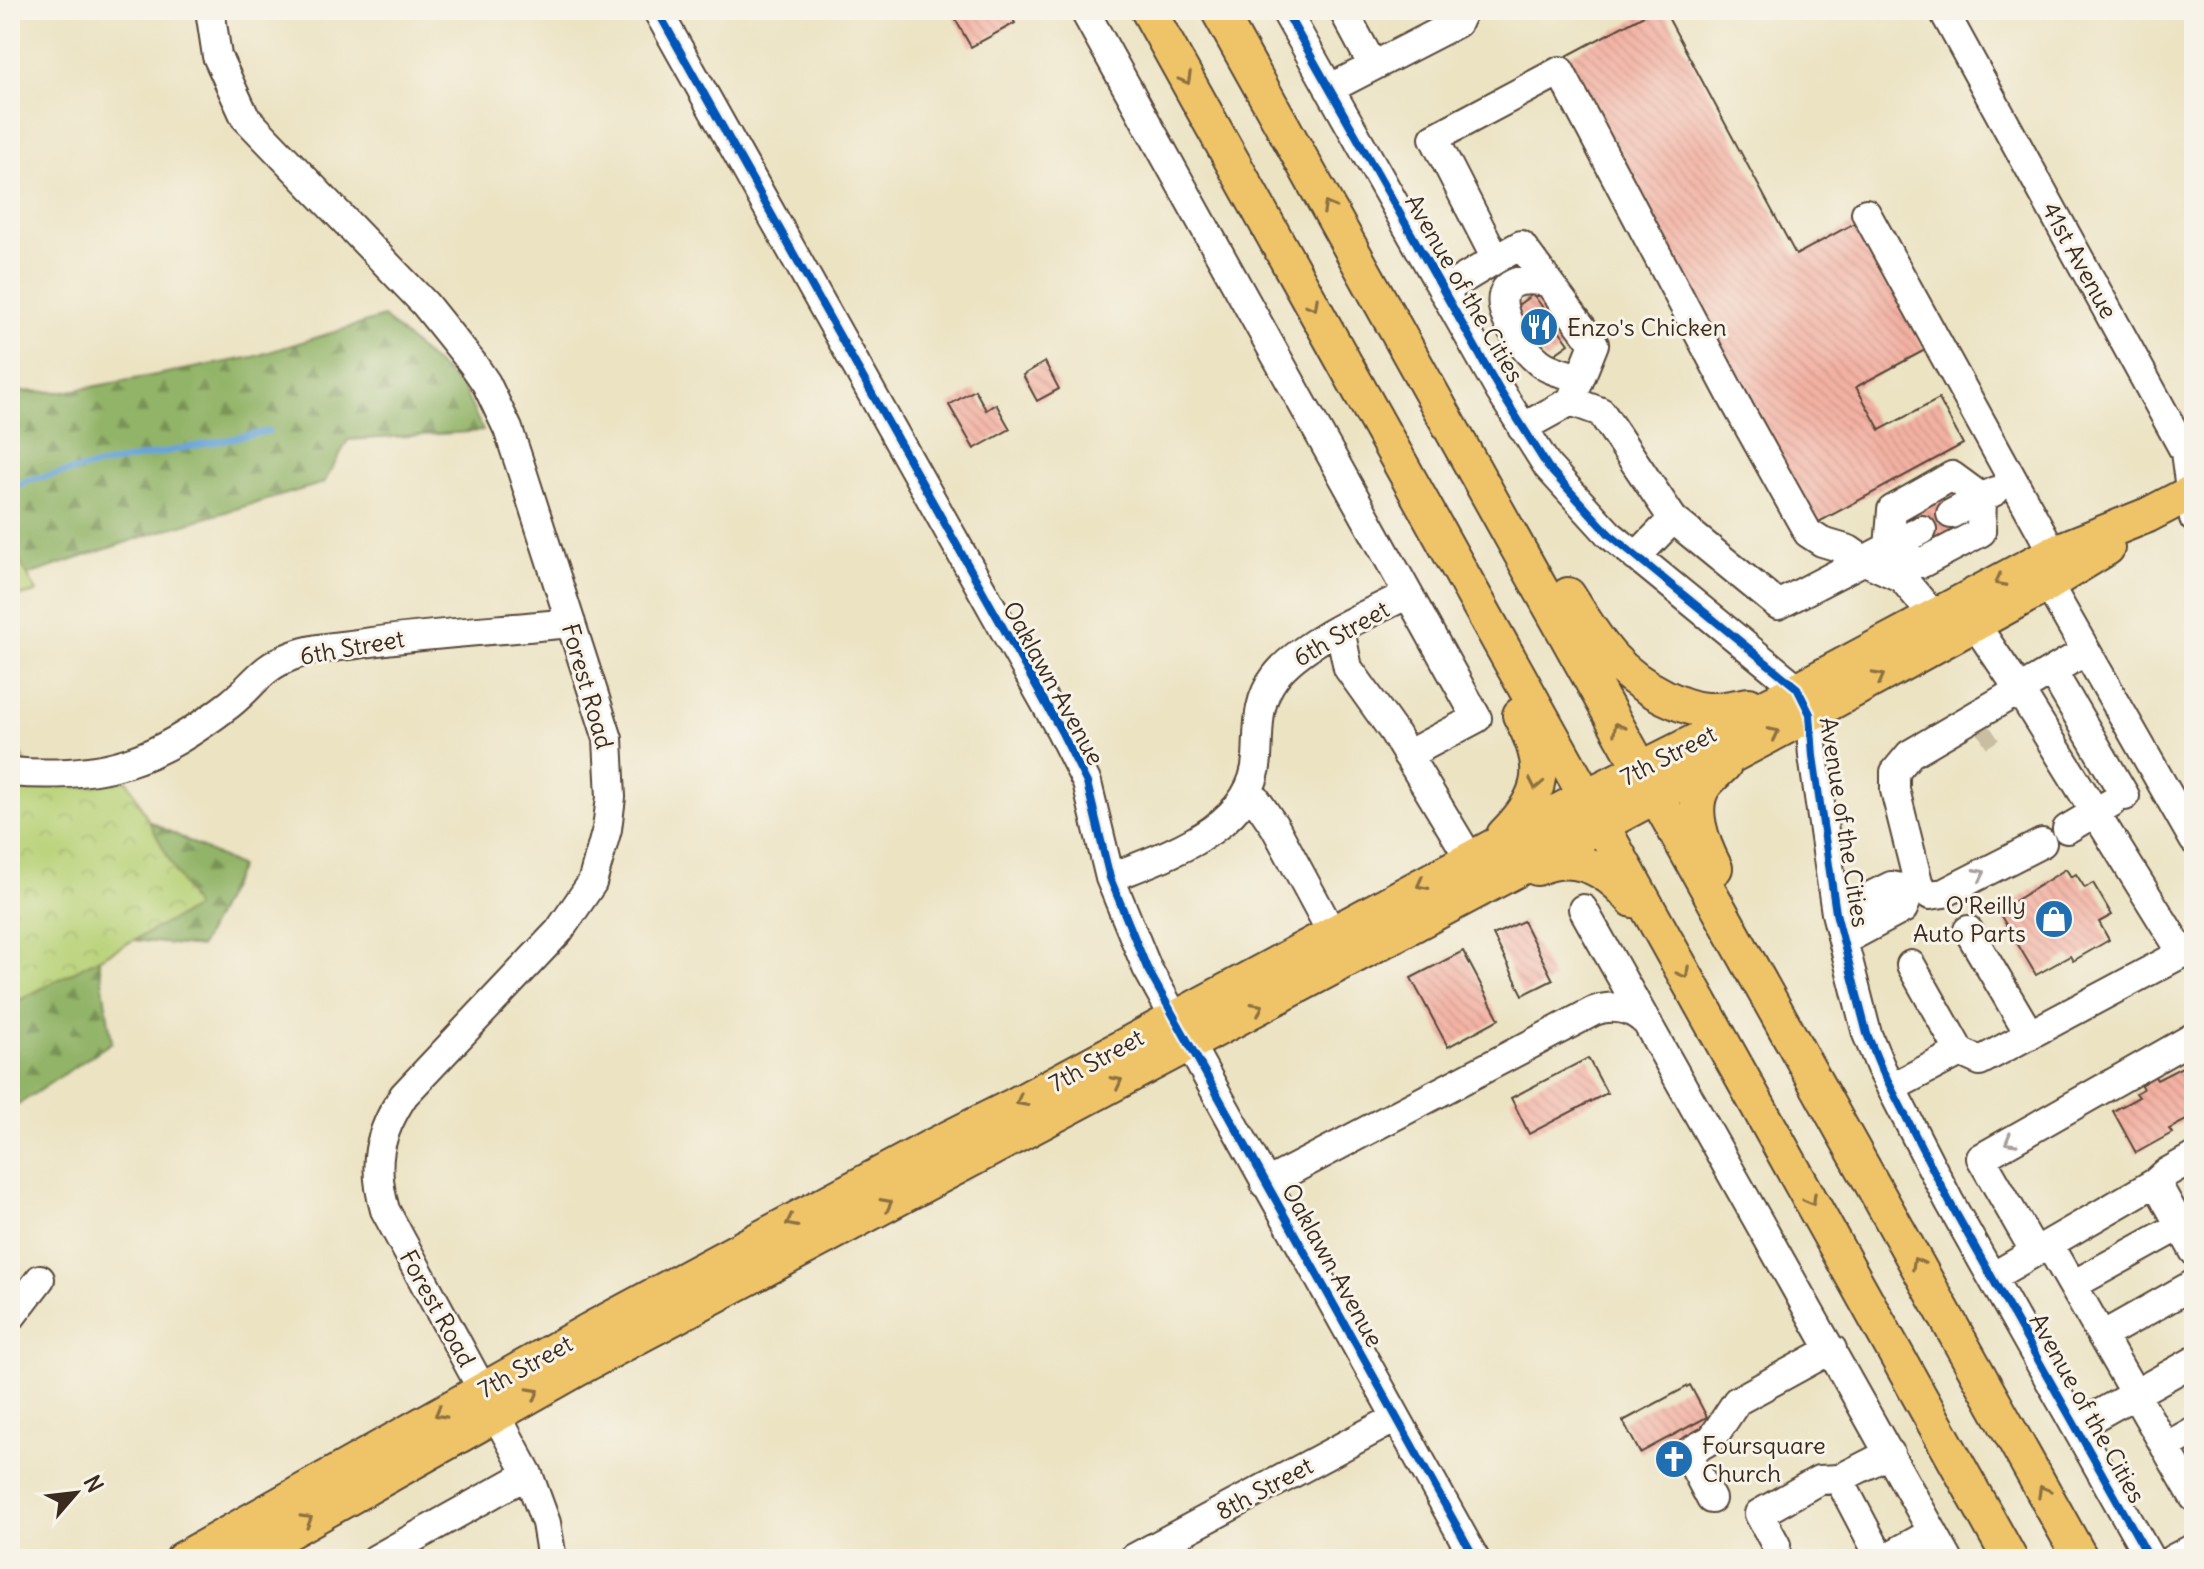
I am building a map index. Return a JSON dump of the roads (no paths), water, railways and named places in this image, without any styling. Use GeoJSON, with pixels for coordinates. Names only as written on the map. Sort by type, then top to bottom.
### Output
{"type":"FeatureCollection","features":[{"type":"Feature","properties":{"kind":"main road"},"geometry":{"type":"LineString","coordinates":[[1148,10],[2010,1559]]}},
{"type":"Feature","properties":{"kind":"main road"},"geometry":{"type":"LineString","coordinates":[[1218,10],[2081,1559]]}},
{"type":"Feature","properties":{"kind":"main road"},"geometry":{"type":"LineString","coordinates":[[1368,279],[1475,436],[1583,618],[1620,669],[1661,695],[1696,709],[1794,701]]}},
{"type":"Feature","properties":{"kind":"main road"},"geometry":{"type":"LineString","coordinates":[[1397,459],[1457,600],[1535,745],[1539,774],[1531,804],[1481,853]]}},
{"type":"Feature","properties":{"kind":"main road","name":"7th Street"},"geometry":{"type":"LineString","coordinates":[[183,1559],[490,1402],[743,1280],[1181,1031],[1332,933],[1481,853],[1593,810],[1794,701],[1934,616],[2050,569],[2096,557],[2148,515],[2193,500]]}},
{"type":"Feature","properties":{"kind":"main road","name":"7th Street"},"geometry":{"type":"LineString","coordinates":[[1648,782],[1739,751],[1794,701],[1975,624],[2050,569]]}},
{"type":"Feature","properties":{"kind":"main road"},"geometry":{"type":"LineString","coordinates":[[1739,751],[1704,785],[1699,796],[1698,819],[1705,850],[1791,1001],[1858,1158]]}},
{"type":"Feature","properties":{"kind":"main road","name":"7th Street"},"geometry":{"type":"LineString","coordinates":[[1181,1031],[1459,901],[1593,810]]}},
{"type":"Feature","properties":{"kind":"main road"},"geometry":{"type":"LineString","coordinates":[[1459,901],[1544,865],[1573,861],[1590,864],[1609,876],[1623,888],[1661,934]]}},
{"type":"Feature","properties":{"kind":"main road","name":"7th Street"},"geometry":{"type":"LineString","coordinates":[[240,1559],[490,1402]]}},
{"type":"Feature","properties":{"kind":"street","name":"Forest Road"},"geometry":{"type":"LineString","coordinates":[[210,10],[217,56],[245,117],[425,304],[486,383],[508,429],[608,739],[611,797],[607,829],[592,883],[559,931],[404,1095],[392,1112],[378,1153],[380,1191],[385,1210],[528,1474],[546,1523],[552,1559]]}},
{"type":"Feature","properties":{"kind":"street","name":"Oaklawn Avenue"},"geometry":{"type":"LineString","coordinates":[[657,10],[1067,742],[1093,800],[1110,878],[1147,968],[1475,1559]]}},
{"type":"Feature","properties":{"kind":"street"},"geometry":{"type":"LineString","coordinates":[[1084,10],[1477,718],[1407,755]]}},
{"type":"Feature","properties":{"kind":"street"},"geometry":{"type":"LineString","coordinates":[[1343,10],[1373,66]]}},
{"type":"Feature","properties":{"kind":"street","name":"41st Avenue"},"geometry":{"type":"LineString","coordinates":[[1943,10],[2185,452],[2193,500]]}},
{"type":"Feature","properties":{"kind":"street","name":"Avenue of the Cities"},"geometry":{"type":"LineString","coordinates":[[1292,13],[1329,89],[1522,428],[1548,467],[1609,534],[1794,701],[1813,756],[1836,913],[1867,1034],[1891,1088],[1992,1277],[2150,1559]]}},
{"type":"Feature","properties":{"kind":"street"},"geometry":{"type":"LineString","coordinates":[[1329,89],[1460,16]]}},
{"type":"Feature","properties":{"kind":"street"},"geometry":{"type":"LineString","coordinates":[[1496,259],[1434,138],[1560,71],[1808,533],[1822,542],[1849,550],[1922,563],[1981,532],[1982,498]]}},
{"type":"Feature","properties":{"kind":"street"},"geometry":{"type":"LineString","coordinates":[[1866,213],[2013,480],[2086,651],[2194,840]]}},
{"type":"Feature","properties":{"kind":"street"},"geometry":{"type":"LineString","coordinates":[[1443,291],[1521,245],[1594,344],[1575,390],[1522,428]]}},
{"type":"Feature","properties":{"kind":"street"},"geometry":{"type":"LineString","coordinates":[[1548,282],[1527,278],[1514,281],[1502,296],[1502,310],[1519,337],[1540,363],[1601,412],[1673,519],[1778,605],[1922,530]]}},
{"type":"Feature","properties":{"kind":"street"},"geometry":{"type":"LineString","coordinates":[[1877,554],[1892,510],[1952,476],[1982,498]]}},
{"type":"Feature","properties":{"kind":"street"},"geometry":{"type":"LineString","coordinates":[[1951,514],[2013,480]]}},
{"type":"Feature","properties":{"kind":"street"},"geometry":{"type":"LineString","coordinates":[[1636,557],[1673,519]]}},
{"type":"Feature","properties":{"kind":"street"},"geometry":{"type":"LineString","coordinates":[[1877,554],[1934,616]]}},
{"type":"Feature","properties":{"kind":"street","name":"6th Street"},"geometry":{"type":"LineString","coordinates":[[1110,878],[1195,839],[1232,815],[1249,789],[1257,759],[1258,713],[1272,680],[1293,657],[1408,594]]}},
{"type":"Feature","properties":{"kind":"street","name":"6th Street"},"geometry":{"type":"LineString","coordinates":[[17,773],[89,773],[133,762],[197,728],[234,701],[255,678],[274,664],[315,649],[424,635],[571,623]]}},
{"type":"Feature","properties":{"kind":"street"},"geometry":{"type":"LineString","coordinates":[[1911,965],[1960,1052],[1980,1061],[2188,950],[2095,812],[1997,714],[1975,624]]}},
{"type":"Feature","properties":{"kind":"street"},"geometry":{"type":"LineString","coordinates":[[1340,630],[1348,668],[1407,755],[1481,853]]}},
{"type":"Feature","properties":{"kind":"street"},"geometry":{"type":"LineString","coordinates":[[1941,736],[1964,740],[2052,671],[2086,651]]}},
{"type":"Feature","properties":{"kind":"street"},"geometry":{"type":"LineString","coordinates":[[2052,671],[2125,796]]}},
{"type":"Feature","properties":{"kind":"street"},"geometry":{"type":"LineString","coordinates":[[1843,941],[1903,909],[1915,888],[1895,790],[1895,772],[1910,754],[1941,736],[1997,714]]}},
{"type":"Feature","properties":{"kind":"street"},"geometry":{"type":"LineString","coordinates":[[2067,829],[2157,776]]}},
{"type":"Feature","properties":{"kind":"street"},"geometry":{"type":"LineString","coordinates":[[1249,789],[1275,827],[1332,933]]}},
{"type":"Feature","properties":{"kind":"street"},"geometry":{"type":"LineString","coordinates":[[1836,913],[1891,886],[1915,888],[1930,895],[1944,893],[2042,843]]}},
{"type":"Feature","properties":{"kind":"street"},"geometry":{"type":"LineString","coordinates":[[1583,909],[1948,1559]]}},
{"type":"Feature","properties":{"kind":"street"},"geometry":{"type":"LineString","coordinates":[[1968,930],[2030,1035]]}},
{"type":"Feature","properties":{"kind":"street"},"geometry":{"type":"LineString","coordinates":[[1265,1184],[1594,1011],[1627,1009],[1640,1015],[1648,1024]]}},
{"type":"Feature","properties":{"kind":"street"},"geometry":{"type":"LineString","coordinates":[[2194,1037],[1981,1158],[2042,1248],[2073,1285],[2194,1497]]}},
{"type":"Feature","properties":{"kind":"street"},"geometry":{"type":"LineString","coordinates":[[1891,1088],[1960,1052]]}},
{"type":"Feature","properties":{"kind":"street"},"geometry":{"type":"LineString","coordinates":[[2078,1102],[2107,1099],[2194,1053]]}},
{"type":"Feature","properties":{"kind":"street"},"geometry":{"type":"LineString","coordinates":[[2144,1189],[2177,1149],[2194,1139]]}},
{"type":"Feature","properties":{"kind":"street"},"geometry":{"type":"LineString","coordinates":[[1992,1277],[2194,1157]]}},
{"type":"Feature","properties":{"kind":"street"},"geometry":{"type":"LineString","coordinates":[[2144,1189],[2180,1226],[2194,1251]]}},
{"type":"Feature","properties":{"kind":"street"},"geometry":{"type":"LineString","coordinates":[[2073,1285],[2180,1226]]}},
{"type":"Feature","properties":{"kind":"street"},"geometry":{"type":"LineString","coordinates":[[10,1318],[40,1279]]}},
{"type":"Feature","properties":{"kind":"street"},"geometry":{"type":"LineString","coordinates":[[2102,1336],[2194,1284]]}},
{"type":"Feature","properties":{"kind":"street"},"geometry":{"type":"LineString","coordinates":[[1711,1499],[1687,1453],[1712,1439],[1737,1401],[1832,1349]]}},
{"type":"Feature","properties":{"kind":"street"},"geometry":{"type":"LineString","coordinates":[[2076,1427],[2194,1361]]}},
{"type":"Feature","properties":{"kind":"street","name":"8th Street"},"geometry":{"type":"LineString","coordinates":[[1132,1559],[1396,1418]]}},
{"type":"Feature","properties":{"kind":"street"},"geometry":{"type":"LineString","coordinates":[[2165,1447],[2194,1431]]}},
{"type":"Feature","properties":{"kind":"street"},"geometry":{"type":"LineString","coordinates":[[1776,1545],[1759,1514],[1819,1480],[1839,1479],[1890,1453]]}},
{"type":"Feature","properties":{"kind":"street"},"geometry":{"type":"LineString","coordinates":[[376,1559],[528,1474]]}},
{"type":"Feature","properties":{"kind":"street"},"geometry":{"type":"LineString","coordinates":[[1839,1479],[1883,1559],[1933,1532]]}},
{"type":"Feature","properties":{"kind":"street"},"geometry":{"type":"LineString","coordinates":[[2173,1559],[2194,1548]]}},
{"type":"Feature","properties":{"kind":"waterway"},"geometry":{"type":"LineString","coordinates":[[10,492],[27,480],[269,431]]}},
{"type":"Feature","properties":{"kind":"tunnel"},"geometry":{"type":"LineString","coordinates":[[1979,736],[1991,728]]}},
{"type":"Feature","properties":{"kind":"place","name":"Enzo's Chicken"},"geometry":{"type":"Point","coordinates":[1539,327]}},
{"type":"Feature","properties":{"kind":"place","name":"O'Reilly Auto Parts"},"geometry":{"type":"Point","coordinates":[2054,919]}},
{"type":"Feature","properties":{"kind":"place","name":"Foursquare Church"},"geometry":{"type":"Point","coordinates":[1674,1459]}}]}
